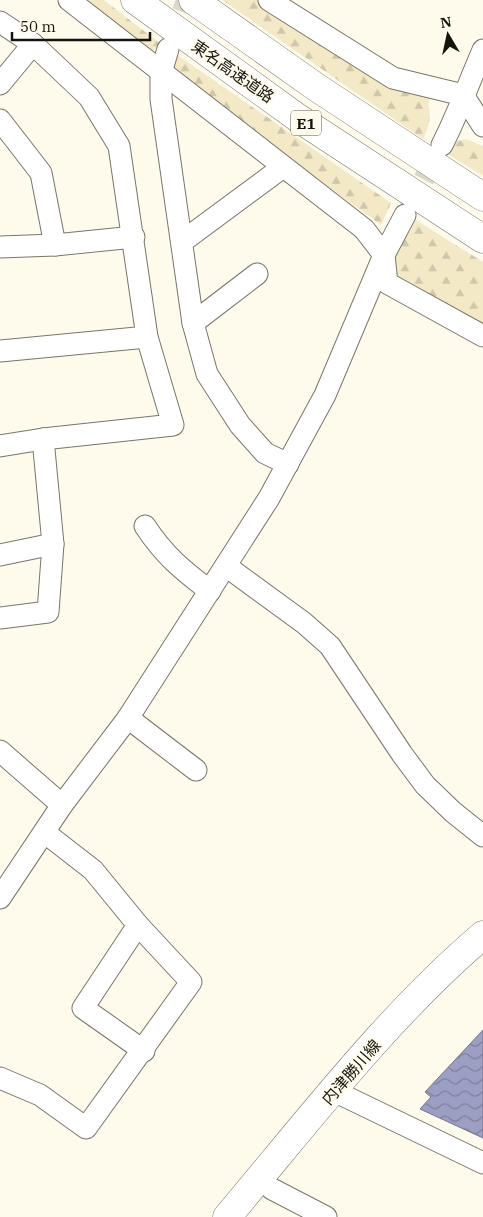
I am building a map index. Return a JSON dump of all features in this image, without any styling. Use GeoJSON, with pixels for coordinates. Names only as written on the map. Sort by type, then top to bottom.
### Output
{"type":"FeatureCollection","features":[{"type":"Feature","properties":{"kind":"main road","name":"東名高速道路"},"geometry":{"type":"LineString","coordinates":[[135,0],[298,118],[483,239]]}},
{"type":"Feature","properties":{"kind":"main road","name":"E1"},"geometry":{"type":"LineString","coordinates":[[193,0],[316,87],[483,197]]}},
{"type":"Feature","properties":{"kind":"main road","name":"内津勝川線"},"geometry":{"type":"LineString","coordinates":[[226,1217],[387,1030],[461,954],[483,935]]}},
{"type":"Feature","properties":{"kind":"street"},"geometry":{"type":"LineString","coordinates":[[69,0],[364,229],[384,256],[387,283],[483,336]]}},
{"type":"Feature","properties":{"kind":"street"},"geometry":{"type":"LineString","coordinates":[[269,0],[393,78],[463,95],[483,126]]}},
{"type":"Feature","properties":{"kind":"street"},"geometry":{"type":"LineString","coordinates":[[0,22],[34,44],[90,98],[119,146],[134,237],[147,337],[173,425],[43,439],[0,446]]}},
{"type":"Feature","properties":{"kind":"street"},"geometry":{"type":"LineString","coordinates":[[0,84],[34,44]]}},
{"type":"Feature","properties":{"kind":"street"},"geometry":{"type":"LineString","coordinates":[[168,49],[162,73],[161,98],[183,241],[193,323],[207,374],[240,425],[265,453],[288,464]]}},
{"type":"Feature","properties":{"kind":"street"},"geometry":{"type":"LineString","coordinates":[[442,145],[459,114],[463,95],[483,50]]}},
{"type":"Feature","properties":{"kind":"street"},"geometry":{"type":"LineString","coordinates":[[0,120],[42,173],[55,245]]}},
{"type":"Feature","properties":{"kind":"street"},"geometry":{"type":"LineString","coordinates":[[183,241],[283,167]]}},
{"type":"Feature","properties":{"kind":"street"},"geometry":{"type":"LineString","coordinates":[[0,898],[62,805],[128,718],[226,566],[288,464],[325,395],[384,256],[405,215]]}},
{"type":"Feature","properties":{"kind":"street"},"geometry":{"type":"LineString","coordinates":[[0,247],[55,245],[134,237]]}},
{"type":"Feature","properties":{"kind":"street"},"geometry":{"type":"LineString","coordinates":[[193,323],[257,274]]}},
{"type":"Feature","properties":{"kind":"street"},"geometry":{"type":"LineString","coordinates":[[0,351],[147,337]]}},
{"type":"Feature","properties":{"kind":"street"},"geometry":{"type":"LineString","coordinates":[[0,618],[48,612],[53,544],[43,439]]}},
{"type":"Feature","properties":{"kind":"street"},"geometry":{"type":"LineString","coordinates":[[145,526],[173,563],[210,591]]}},
{"type":"Feature","properties":{"kind":"street"},"geometry":{"type":"LineString","coordinates":[[0,555],[53,544]]}},
{"type":"Feature","properties":{"kind":"street"},"geometry":{"type":"LineString","coordinates":[[226,566],[304,623],[330,646],[425,785],[453,812],[483,836]]}},
{"type":"Feature","properties":{"kind":"street"},"geometry":{"type":"LineString","coordinates":[[128,718],[196,770]]}},
{"type":"Feature","properties":{"kind":"street"},"geometry":{"type":"LineString","coordinates":[[0,751],[62,805]]}},
{"type":"Feature","properties":{"kind":"street"},"geometry":{"type":"LineString","coordinates":[[0,1078],[40,1095],[86,1128],[144,1051],[192,982],[138,925],[93,870],[44,832]]}},
{"type":"Feature","properties":{"kind":"street"},"geometry":{"type":"LineString","coordinates":[[138,925],[83,1008],[144,1051]]}},
{"type":"Feature","properties":{"kind":"street"},"geometry":{"type":"LineString","coordinates":[[334,1091],[483,1164]]}},
{"type":"Feature","properties":{"kind":"street"},"geometry":{"type":"LineString","coordinates":[[272,1189],[326,1217]]}},
{"type":"Feature","properties":{"kind":"green space"},"geometry":{"type":"Polygon","coordinates":[[[78,0],[104,0],[162,45],[152,51],[78,0]]]}},
{"type":"Feature","properties":{"kind":"green space"},"geometry":{"type":"Polygon","coordinates":[[[222,0],[259,0],[432,94],[428,104],[429,122],[423,139],[222,0]]]}},
{"type":"Feature","properties":{"kind":"green space"},"geometry":{"type":"Polygon","coordinates":[[[173,52],[391,203],[381,225],[173,73],[173,52]]]}},
{"type":"Feature","properties":{"kind":"green space"},"geometry":{"type":"Polygon","coordinates":[[[466,139],[483,146],[483,176],[443,151],[454,142],[466,139]]]}},
{"type":"Feature","properties":{"kind":"green space"},"geometry":{"type":"Polygon","coordinates":[[[411,217],[483,262],[483,324],[394,274],[389,261],[411,217]]]}},
{"type":"Feature","properties":{"kind":"water"},"geometry":{"type":"Polygon","coordinates":[[[483,1030],[483,1138],[420,1109],[431,1097],[425,1092],[483,1030]]]}},
{"type":"Feature","properties":{"kind":"tunnel"},"geometry":{"type":"LineString","coordinates":[[171,42],[187,0]]}},
{"type":"Feature","properties":{"kind":"tunnel"},"geometry":{"type":"LineString","coordinates":[[409,208],[439,151]]}}]}
